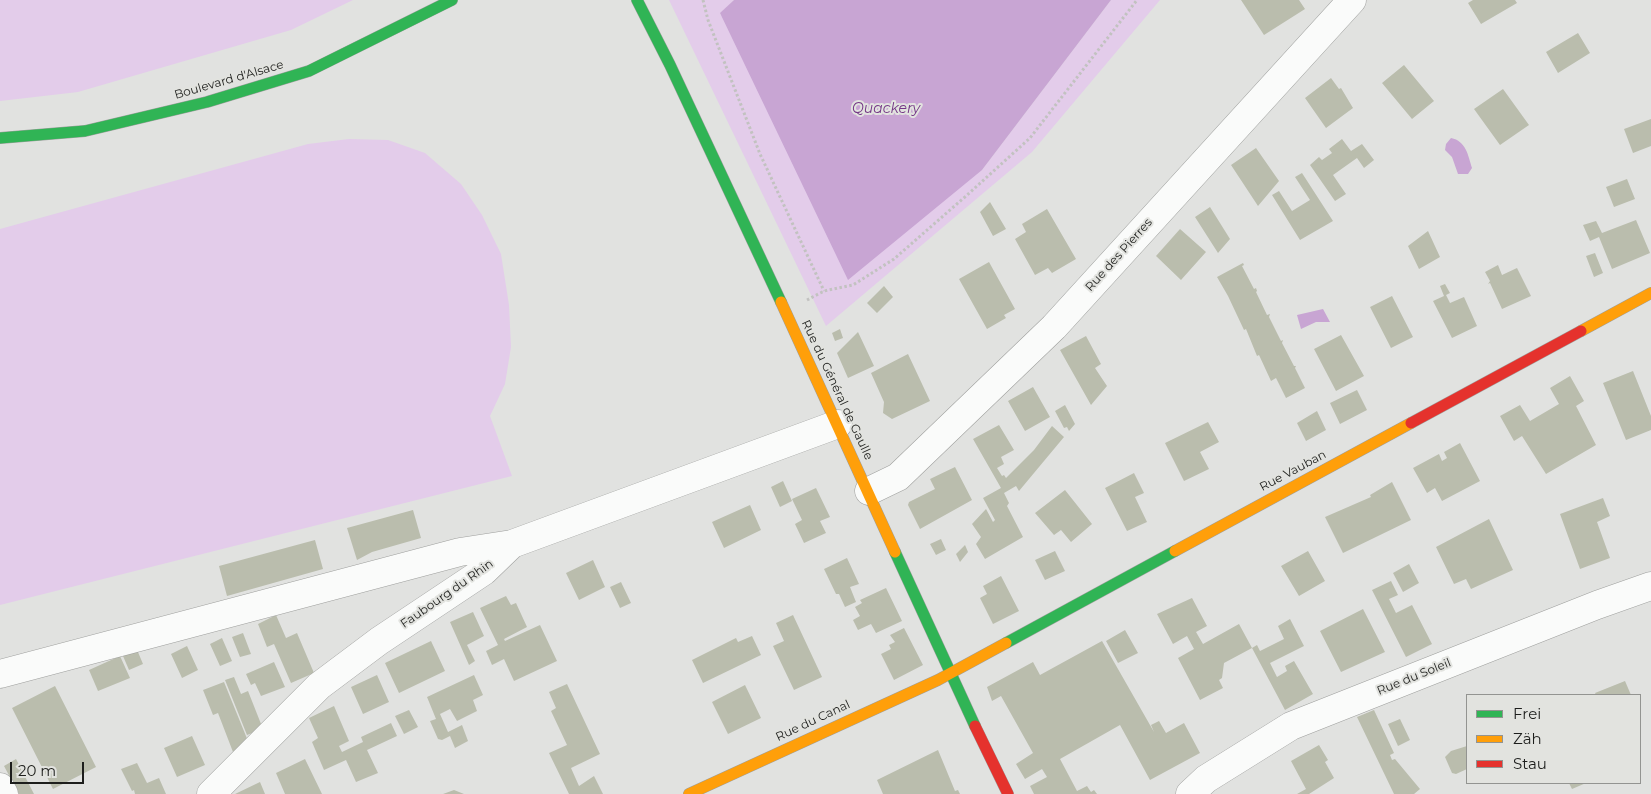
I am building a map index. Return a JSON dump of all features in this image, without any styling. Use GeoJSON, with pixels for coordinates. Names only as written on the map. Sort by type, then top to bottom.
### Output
{"type":"FeatureCollection","features":[{"type":"Feature","properties":{"kind":"street","name":"Boulevard d'Alsace"},"geometry":{"type":"LineString","coordinates":[[0,138],[85,131],[207,102],[310,70],[452,0]]}},
{"type":"Feature","properties":{"kind":"street","name":"Rue du Général de Gaulle"},"geometry":{"type":"LineString","coordinates":[[637,0],[838,424],[949,674],[1008,794]]}},
{"type":"Feature","properties":{"kind":"street","name":"Rue des Pierres"},"geometry":{"type":"LineString","coordinates":[[868,491],[898,477],[1054,327],[1352,0]]}},
{"type":"Feature","properties":{"kind":"street","name":"Rue Vauban"},"geometry":{"type":"LineString","coordinates":[[949,674],[1651,294]]}},
{"type":"Feature","properties":{"kind":"street","name":"Faubourg du Rhin"},"geometry":{"type":"LineString","coordinates":[[211,794],[319,686],[379,641],[484,570],[512,544],[838,424]]}},
{"type":"Feature","properties":{"kind":"street"},"geometry":{"type":"LineString","coordinates":[[0,674],[460,552],[512,544]]}},
{"type":"Feature","properties":{"kind":"street","name":"Rue du Soleil"},"geometry":{"type":"LineString","coordinates":[[1190,794],[1206,779],[1291,726],[1596,605],[1651,586]]}},
{"type":"Feature","properties":{"kind":"street","name":"Rue du Canal"},"geometry":{"type":"LineString","coordinates":[[689,794],[949,674]]}},
{"type":"Feature","properties":{"kind":"street"},"geometry":{"type":"LineString","coordinates":[[0,787],[4,794]]}},
{"type":"Feature","properties":{"kind":"path"},"geometry":{"type":"LineString","coordinates":[[703,0],[708,20],[760,154],[824,291],[853,285],[894,259],[1002,164],[1030,138],[1138,0]]}},
{"type":"Feature","properties":{"kind":"shaded area"},"geometry":{"type":"Polygon","coordinates":[[[0,0],[353,0],[291,30],[78,92],[0,101],[0,0]]]}},
{"type":"Feature","properties":{"kind":"shaded area"},"geometry":{"type":"Polygon","coordinates":[[[669,0],[734,0],[720,14],[982,170],[1111,0],[1160,0],[1032,152],[826,326],[669,0]]]}},
{"type":"Feature","properties":{"kind":"shaded area"},"geometry":{"type":"Polygon","coordinates":[[[349,139],[388,140],[425,153],[461,184],[482,215],[501,254],[509,305],[511,347],[505,384],[490,416],[512,476],[0,605],[0,229],[308,144],[349,139]]]}},
{"type":"Feature","properties":{"kind":"water","name":"Quackery"},"geometry":{"type":"Polygon","coordinates":[[[734,0],[1111,0],[982,170],[848,280],[720,13],[734,0]]]}},
{"type":"Feature","properties":{"kind":"water"},"geometry":{"type":"Polygon","coordinates":[[[1451,138],[1460,142],[1466,149],[1472,168],[1468,174],[1458,174],[1452,157],[1445,150],[1446,144],[1451,138]]]}},
{"type":"Feature","properties":{"kind":"water"},"geometry":{"type":"Polygon","coordinates":[[[1323,309],[1330,322],[1316,322],[1301,329],[1297,315],[1323,309]]]}},
{"type":"Feature","properties":{"kind":"building"},"geometry":{"type":"Polygon","coordinates":[[[1241,0],[1299,0],[1305,9],[1264,35],[1241,0]]]}},
{"type":"Feature","properties":{"kind":"building"},"geometry":{"type":"Polygon","coordinates":[[[1473,0],[1515,0],[1517,3],[1481,24],[1468,3],[1473,0]]]}},
{"type":"Feature","properties":{"kind":"building"},"geometry":{"type":"Polygon","coordinates":[[[1578,33],[1590,53],[1558,73],[1546,52],[1578,33]]]}},
{"type":"Feature","properties":{"kind":"building"},"geometry":{"type":"Polygon","coordinates":[[[1404,65],[1434,101],[1412,119],[1382,83],[1404,65]]]}},
{"type":"Feature","properties":{"kind":"building"},"geometry":{"type":"Polygon","coordinates":[[[1331,78],[1339,89],[1341,88],[1353,108],[1326,128],[1305,98],[1331,78]]]}},
{"type":"Feature","properties":{"kind":"building"},"geometry":{"type":"Polygon","coordinates":[[[1503,89],[1529,125],[1500,145],[1474,109],[1503,89]]]}},
{"type":"Feature","properties":{"kind":"building"},"geometry":{"type":"Polygon","coordinates":[[[1651,119],[1651,146],[1633,153],[1624,129],[1651,119]]]}},
{"type":"Feature","properties":{"kind":"building"},"geometry":{"type":"Polygon","coordinates":[[[1342,139],[1351,151],[1362,144],[1374,160],[1364,168],[1357,158],[1333,175],[1346,194],[1335,201],[1310,165],[1319,157],[1322,160],[1332,153],[1329,149],[1342,139]]]}},
{"type":"Feature","properties":{"kind":"building"},"geometry":{"type":"Polygon","coordinates":[[[1256,148],[1279,181],[1258,206],[1231,165],[1256,148]]]}},
{"type":"Feature","properties":{"kind":"building"},"geometry":{"type":"Polygon","coordinates":[[[1302,173],[1333,221],[1300,240],[1272,195],[1279,191],[1292,211],[1310,200],[1295,177],[1302,173]]]}},
{"type":"Feature","properties":{"kind":"building"},"geometry":{"type":"Polygon","coordinates":[[[1627,179],[1635,199],[1614,207],[1606,187],[1627,179]]]}},
{"type":"Feature","properties":{"kind":"building"},"geometry":{"type":"Polygon","coordinates":[[[990,202],[1006,229],[993,236],[980,212],[990,202]]]}},
{"type":"Feature","properties":{"kind":"building"},"geometry":{"type":"Polygon","coordinates":[[[1210,207],[1230,239],[1218,253],[1195,217],[1210,207]]]}},
{"type":"Feature","properties":{"kind":"building"},"geometry":{"type":"Polygon","coordinates":[[[1047,209],[1076,259],[1052,273],[1048,268],[1035,275],[1015,239],[1026,232],[1022,224],[1047,209]]]}},
{"type":"Feature","properties":{"kind":"building"},"geometry":{"type":"Polygon","coordinates":[[[1636,220],[1650,253],[1612,269],[1599,237],[1590,241],[1583,225],[1596,221],[1602,233],[1636,220]]]}},
{"type":"Feature","properties":{"kind":"building"},"geometry":{"type":"Polygon","coordinates":[[[1180,229],[1206,252],[1181,280],[1156,256],[1180,229]]]}},
{"type":"Feature","properties":{"kind":"building"},"geometry":{"type":"Polygon","coordinates":[[[1428,231],[1440,257],[1419,269],[1408,246],[1428,231]]]}},
{"type":"Feature","properties":{"kind":"building"},"geometry":{"type":"Polygon","coordinates":[[[1595,253],[1603,273],[1594,277],[1586,256],[1595,253]]]}},
{"type":"Feature","properties":{"kind":"building"},"geometry":{"type":"Polygon","coordinates":[[[989,262],[1015,309],[1004,315],[1006,318],[987,329],[959,279],[989,262]]]}},
{"type":"Feature","properties":{"kind":"building"},"geometry":{"type":"Polygon","coordinates":[[[1243,263],[1244,265],[1242,266],[1254,289],[1256,288],[1256,292],[1267,315],[1270,314],[1269,317],[1281,341],[1283,340],[1282,343],[1294,366],[1296,366],[1295,368],[1305,388],[1286,398],[1276,378],[1271,381],[1259,355],[1257,356],[1246,329],[1244,330],[1217,277],[1243,263]]]}},
{"type":"Feature","properties":{"kind":"building"},"geometry":{"type":"Polygon","coordinates":[[[1498,265],[1502,275],[1517,268],[1531,296],[1502,309],[1490,283],[1488,284],[1490,281],[1485,272],[1498,265]]]}},
{"type":"Feature","properties":{"kind":"building"},"geometry":{"type":"Polygon","coordinates":[[[1445,284],[1450,293],[1446,295],[1450,303],[1464,297],[1477,326],[1452,338],[1433,301],[1444,296],[1440,286],[1445,284]]]}},
{"type":"Feature","properties":{"kind":"building"},"geometry":{"type":"Polygon","coordinates":[[[884,286],[893,297],[877,313],[867,303],[884,286]]]}},
{"type":"Feature","properties":{"kind":"building"},"geometry":{"type":"Polygon","coordinates":[[[1392,296],[1413,337],[1391,348],[1370,307],[1392,296]]]}},
{"type":"Feature","properties":{"kind":"building"},"geometry":{"type":"Polygon","coordinates":[[[840,329],[843,338],[835,341],[832,333],[840,329]]]}},
{"type":"Feature","properties":{"kind":"building"},"geometry":{"type":"Polygon","coordinates":[[[858,332],[874,366],[848,378],[837,353],[858,332]]]}},
{"type":"Feature","properties":{"kind":"building"},"geometry":{"type":"Polygon","coordinates":[[[1341,335],[1364,376],[1336,391],[1314,349],[1341,335]]]}},
{"type":"Feature","properties":{"kind":"building"},"geometry":{"type":"Polygon","coordinates":[[[1086,336],[1101,364],[1095,368],[1107,386],[1091,405],[1060,350],[1086,336]]]}},
{"type":"Feature","properties":{"kind":"building"},"geometry":{"type":"Polygon","coordinates":[[[908,354],[930,401],[892,419],[883,413],[884,402],[871,373],[908,354]]]}},
{"type":"Feature","properties":{"kind":"building"},"geometry":{"type":"Polygon","coordinates":[[[1633,371],[1651,416],[1651,430],[1626,440],[1603,383],[1633,371]]]}},
{"type":"Feature","properties":{"kind":"building"},"geometry":{"type":"Polygon","coordinates":[[[1570,376],[1584,401],[1576,406],[1596,445],[1546,474],[1522,436],[1514,441],[1500,416],[1520,405],[1530,421],[1559,404],[1550,388],[1570,376]]]}},
{"type":"Feature","properties":{"kind":"building"},"geometry":{"type":"Polygon","coordinates":[[[1033,387],[1050,417],[1025,431],[1008,401],[1033,387]]]}},
{"type":"Feature","properties":{"kind":"building"},"geometry":{"type":"Polygon","coordinates":[[[1357,390],[1367,410],[1340,424],[1330,403],[1357,390]]]}},
{"type":"Feature","properties":{"kind":"building"},"geometry":{"type":"Polygon","coordinates":[[[1065,405],[1075,424],[1069,431],[1067,427],[1064,428],[1055,411],[1065,405]]]}},
{"type":"Feature","properties":{"kind":"building"},"geometry":{"type":"Polygon","coordinates":[[[1317,411],[1326,430],[1306,441],[1297,423],[1317,411]]]}},
{"type":"Feature","properties":{"kind":"building"},"geometry":{"type":"Polygon","coordinates":[[[1208,422],[1219,442],[1200,452],[1209,469],[1184,481],[1165,443],[1208,422]]]}},
{"type":"Feature","properties":{"kind":"building"},"geometry":{"type":"Polygon","coordinates":[[[999,425],[1014,450],[1001,457],[1004,464],[997,468],[1002,476],[1004,475],[1006,478],[1034,450],[1052,426],[1064,437],[1019,491],[1016,486],[1004,493],[1009,503],[1007,506],[1023,537],[985,559],[976,544],[981,537],[972,524],[986,509],[993,522],[995,520],[983,498],[1001,488],[973,439],[999,425]]]}},
{"type":"Feature","properties":{"kind":"building"},"geometry":{"type":"Polygon","coordinates":[[[1460,443],[1480,481],[1442,501],[1435,488],[1427,493],[1413,468],[1439,454],[1442,461],[1447,458],[1444,452],[1460,443]]]}},
{"type":"Feature","properties":{"kind":"building"},"geometry":{"type":"Polygon","coordinates":[[[955,467],[972,500],[920,529],[908,505],[909,502],[935,489],[930,479],[955,467]]]}},
{"type":"Feature","properties":{"kind":"building"},"geometry":{"type":"Polygon","coordinates":[[[1134,473],[1144,493],[1135,497],[1147,522],[1127,531],[1105,488],[1134,473]]]}},
{"type":"Feature","properties":{"kind":"building"},"geometry":{"type":"Polygon","coordinates":[[[783,481],[792,501],[780,507],[771,487],[783,481]]]}},
{"type":"Feature","properties":{"kind":"building"},"geometry":{"type":"Polygon","coordinates":[[[1392,482],[1411,520],[1343,553],[1325,517],[1371,497],[1370,495],[1392,482]]]}},
{"type":"Feature","properties":{"kind":"building"},"geometry":{"type":"Polygon","coordinates":[[[816,488],[830,517],[820,521],[826,533],[804,543],[795,524],[802,520],[792,499],[816,488]]]}},
{"type":"Feature","properties":{"kind":"building"},"geometry":{"type":"Polygon","coordinates":[[[1065,490],[1092,524],[1071,542],[1061,530],[1054,535],[1035,513],[1065,490]]]}},
{"type":"Feature","properties":{"kind":"building"},"geometry":{"type":"Polygon","coordinates":[[[1603,498],[1610,516],[1597,522],[1610,558],[1580,569],[1560,514],[1603,498]]]}},
{"type":"Feature","properties":{"kind":"building"},"geometry":{"type":"Polygon","coordinates":[[[750,505],[761,530],[724,548],[712,522],[750,505]]]}},
{"type":"Feature","properties":{"kind":"building"},"geometry":{"type":"Polygon","coordinates":[[[413,510],[421,538],[372,552],[357,560],[347,528],[413,510]]]}},
{"type":"Feature","properties":{"kind":"building"},"geometry":{"type":"Polygon","coordinates":[[[1489,519],[1513,570],[1471,589],[1466,579],[1454,584],[1436,547],[1489,519]]]}},
{"type":"Feature","properties":{"kind":"building"},"geometry":{"type":"Polygon","coordinates":[[[941,539],[946,550],[936,555],[930,544],[941,539]]]}},
{"type":"Feature","properties":{"kind":"building"},"geometry":{"type":"Polygon","coordinates":[[[315,540],[323,569],[227,596],[219,566],[315,540]]]}},
{"type":"Feature","properties":{"kind":"building"},"geometry":{"type":"Polygon","coordinates":[[[965,545],[968,552],[960,562],[956,554],[965,545]]]}},
{"type":"Feature","properties":{"kind":"building"},"geometry":{"type":"Polygon","coordinates":[[[1055,551],[1065,571],[1045,580],[1035,560],[1055,551]]]}},
{"type":"Feature","properties":{"kind":"building"},"geometry":{"type":"Polygon","coordinates":[[[1308,551],[1325,581],[1299,596],[1281,566],[1308,551]]]}},
{"type":"Feature","properties":{"kind":"building"},"geometry":{"type":"Polygon","coordinates":[[[847,558],[859,584],[850,587],[856,602],[845,607],[839,594],[836,594],[824,569],[847,558]]]}},
{"type":"Feature","properties":{"kind":"building"},"geometry":{"type":"Polygon","coordinates":[[[593,560],[605,587],[579,600],[566,573],[593,560]]]}},
{"type":"Feature","properties":{"kind":"building"},"geometry":{"type":"Polygon","coordinates":[[[1409,564],[1419,583],[1403,592],[1393,573],[1409,564]]]}},
{"type":"Feature","properties":{"kind":"building"},"geometry":{"type":"Polygon","coordinates":[[[1001,576],[1019,611],[993,624],[980,598],[987,594],[983,586],[1001,576]]]}},
{"type":"Feature","properties":{"kind":"building"},"geometry":{"type":"Polygon","coordinates":[[[1391,581],[1398,595],[1389,599],[1396,613],[1412,605],[1432,644],[1406,657],[1372,590],[1391,581]]]}},
{"type":"Feature","properties":{"kind":"building"},"geometry":{"type":"Polygon","coordinates":[[[621,582],[631,603],[620,608],[610,587],[621,582]]]}},
{"type":"Feature","properties":{"kind":"building"},"geometry":{"type":"Polygon","coordinates":[[[886,588],[902,621],[876,633],[871,624],[858,630],[853,620],[860,616],[855,607],[862,603],[860,600],[886,588]]]}},
{"type":"Feature","properties":{"kind":"building"},"geometry":{"type":"Polygon","coordinates":[[[506,596],[511,605],[516,603],[527,627],[504,639],[505,641],[540,625],[557,661],[514,681],[504,659],[492,665],[486,651],[498,645],[480,608],[506,596]]]}},
{"type":"Feature","properties":{"kind":"building"},"geometry":{"type":"Polygon","coordinates":[[[1192,598],[1207,626],[1196,632],[1203,644],[1239,624],[1252,648],[1224,663],[1222,678],[1219,680],[1223,688],[1200,700],[1178,658],[1194,649],[1187,636],[1173,644],[1157,614],[1192,598]]]}},
{"type":"Feature","properties":{"kind":"building"},"geometry":{"type":"Polygon","coordinates":[[[1363,609],[1385,652],[1341,672],[1320,631],[1363,609]]]}},
{"type":"Feature","properties":{"kind":"building"},"geometry":{"type":"Polygon","coordinates":[[[473,612],[484,636],[467,645],[475,661],[469,665],[450,622],[473,612]]]}},
{"type":"Feature","properties":{"kind":"building"},"geometry":{"type":"Polygon","coordinates":[[[276,615],[286,638],[297,633],[314,673],[291,683],[274,644],[267,647],[258,624],[276,615]]]}},
{"type":"Feature","properties":{"kind":"building"},"geometry":{"type":"Polygon","coordinates":[[[793,615],[822,677],[794,690],[773,646],[784,641],[776,623],[793,615]]]}},
{"type":"Feature","properties":{"kind":"building"},"geometry":{"type":"Polygon","coordinates":[[[1290,619],[1304,646],[1270,663],[1277,677],[1287,671],[1285,666],[1294,661],[1313,694],[1285,710],[1252,648],[1257,645],[1260,651],[1284,639],[1278,626],[1290,619]]]}},
{"type":"Feature","properties":{"kind":"building"},"geometry":{"type":"Polygon","coordinates":[[[904,628],[923,665],[894,680],[881,654],[891,649],[889,645],[895,642],[890,635],[904,628]]]}},
{"type":"Feature","properties":{"kind":"building"},"geometry":{"type":"Polygon","coordinates":[[[1125,630],[1138,653],[1118,663],[1106,641],[1125,630]]]}},
{"type":"Feature","properties":{"kind":"building"},"geometry":{"type":"Polygon","coordinates":[[[243,633],[251,654],[240,657],[232,637],[243,633]]]}},
{"type":"Feature","properties":{"kind":"building"},"geometry":{"type":"Polygon","coordinates":[[[752,636],[761,655],[703,683],[692,660],[736,638],[738,642],[752,636]]]}},
{"type":"Feature","properties":{"kind":"building"},"geometry":{"type":"Polygon","coordinates":[[[222,638],[232,661],[220,666],[210,644],[222,638]]]}},
{"type":"Feature","properties":{"kind":"building"},"geometry":{"type":"Polygon","coordinates":[[[431,641],[445,671],[399,693],[385,663],[431,641]]]}},
{"type":"Feature","properties":{"kind":"building"},"geometry":{"type":"Polygon","coordinates":[[[1102,641],[1154,732],[1151,725],[1159,721],[1166,733],[1184,723],[1200,753],[1150,780],[1120,725],[1060,759],[1077,791],[1087,786],[1091,792],[1094,790],[1097,794],[1034,794],[1030,786],[1047,777],[1042,769],[1025,779],[1016,764],[1033,753],[1001,696],[992,701],[987,687],[1033,662],[1040,675],[1102,641]]]}},
{"type":"Feature","properties":{"kind":"building"},"geometry":{"type":"Polygon","coordinates":[[[135,645],[143,664],[129,670],[120,649],[135,645]]]}},
{"type":"Feature","properties":{"kind":"building"},"geometry":{"type":"Polygon","coordinates":[[[187,646],[198,670],[182,678],[171,654],[187,646]]]}},
{"type":"Feature","properties":{"kind":"building"},"geometry":{"type":"Polygon","coordinates":[[[120,656],[130,678],[98,691],[89,670],[120,656]]]}},
{"type":"Feature","properties":{"kind":"building"},"geometry":{"type":"Polygon","coordinates":[[[274,662],[285,687],[261,696],[255,683],[251,685],[246,674],[274,662]]]}},
{"type":"Feature","properties":{"kind":"building"},"geometry":{"type":"Polygon","coordinates":[[[377,675],[389,702],[363,714],[351,687],[377,675]]]}},
{"type":"Feature","properties":{"kind":"building"},"geometry":{"type":"Polygon","coordinates":[[[474,675],[483,695],[473,700],[477,711],[457,721],[450,709],[440,714],[448,732],[462,725],[468,741],[455,748],[450,736],[442,740],[438,739],[430,721],[436,719],[427,697],[474,675]]]}},
{"type":"Feature","properties":{"kind":"building"},"geometry":{"type":"Polygon","coordinates":[[[234,677],[241,694],[248,691],[263,729],[247,735],[225,680],[234,677]]]}},
{"type":"Feature","properties":{"kind":"building"},"geometry":{"type":"Polygon","coordinates":[[[1625,681],[1631,694],[1596,694],[1625,681]]]}},
{"type":"Feature","properties":{"kind":"building"},"geometry":{"type":"Polygon","coordinates":[[[224,682],[250,746],[233,752],[218,713],[213,715],[203,690],[224,682]]]}},
{"type":"Feature","properties":{"kind":"building"},"geometry":{"type":"Polygon","coordinates":[[[567,684],[600,754],[571,768],[579,786],[594,776],[603,794],[569,794],[549,753],[567,745],[551,711],[556,708],[549,692],[567,684]]]}},
{"type":"Feature","properties":{"kind":"building"},"geometry":{"type":"Polygon","coordinates":[[[745,685],[761,718],[728,734],[712,702],[745,685]]]}},
{"type":"Feature","properties":{"kind":"building"},"geometry":{"type":"Polygon","coordinates":[[[55,686],[96,767],[53,789],[12,708],[55,686]]]}},
{"type":"Feature","properties":{"kind":"building"},"geometry":{"type":"Polygon","coordinates":[[[334,706],[349,741],[339,746],[342,752],[363,742],[361,737],[391,723],[397,736],[367,750],[378,773],[356,782],[346,760],[324,770],[312,742],[318,738],[309,718],[334,706]]]}},
{"type":"Feature","properties":{"kind":"building"},"geometry":{"type":"Polygon","coordinates":[[[409,710],[418,727],[404,734],[395,716],[409,710]]]}},
{"type":"Feature","properties":{"kind":"building"},"geometry":{"type":"Polygon","coordinates":[[[1374,710],[1394,753],[1390,755],[1392,760],[1395,759],[1420,789],[1414,794],[1394,794],[1357,717],[1374,710]]]}},
{"type":"Feature","properties":{"kind":"building"},"geometry":{"type":"Polygon","coordinates":[[[1400,719],[1410,740],[1398,746],[1388,724],[1400,719]]]}},
{"type":"Feature","properties":{"kind":"building"},"geometry":{"type":"Polygon","coordinates":[[[192,736],[205,765],[177,777],[164,748],[192,736]]]}},
{"type":"Feature","properties":{"kind":"building"},"geometry":{"type":"Polygon","coordinates":[[[1319,745],[1328,760],[1325,762],[1334,778],[1309,794],[1297,794],[1306,789],[1291,761],[1319,745]]]}},
{"type":"Feature","properties":{"kind":"building"},"geometry":{"type":"Polygon","coordinates":[[[1466,746],[1466,769],[1456,774],[1452,773],[1445,757],[1451,751],[1466,746]]]}},
{"type":"Feature","properties":{"kind":"building"},"geometry":{"type":"Polygon","coordinates":[[[938,750],[955,791],[958,790],[960,794],[883,794],[877,780],[938,750]]]}},
{"type":"Feature","properties":{"kind":"building"},"geometry":{"type":"Polygon","coordinates":[[[16,759],[34,794],[19,794],[4,766],[16,759]]]}},
{"type":"Feature","properties":{"kind":"building"},"geometry":{"type":"Polygon","coordinates":[[[305,759],[322,794],[285,794],[276,773],[305,759]]]}},
{"type":"Feature","properties":{"kind":"building"},"geometry":{"type":"Polygon","coordinates":[[[137,763],[147,783],[159,778],[166,794],[135,794],[134,790],[132,791],[121,769],[137,763]]]}},
{"type":"Feature","properties":{"kind":"building"},"geometry":{"type":"Polygon","coordinates":[[[260,782],[265,794],[235,794],[260,782]]]}},
{"type":"Feature","properties":{"kind":"building"},"geometry":{"type":"Polygon","coordinates":[[[1570,784],[1584,784],[1572,789],[1570,784]]]}},
{"type":"Feature","properties":{"kind":"building"},"geometry":{"type":"Polygon","coordinates":[[[454,790],[464,794],[443,794],[454,790]]]}},
{"type":"Feature","properties":{"kind":"traffic: fast"},"geometry":{"type":"LineString","coordinates":[[0,138],[85,131],[207,102],[309,71],[452,0]]}},
{"type":"Feature","properties":{"kind":"traffic: fast"},"geometry":{"type":"LineString","coordinates":[[637,0],[670,65],[781,302]]}},
{"type":"Feature","properties":{"kind":"traffic: fast"},"geometry":{"type":"LineString","coordinates":[[1006,643],[1175,551]]}},
{"type":"Feature","properties":{"kind":"traffic: fast"},"geometry":{"type":"LineString","coordinates":[[895,552],[975,726]]}},
{"type":"Feature","properties":{"kind":"traffic: slow"},"geometry":{"type":"LineString","coordinates":[[1581,331],[1651,293]]}},
{"type":"Feature","properties":{"kind":"traffic: slow"},"geometry":{"type":"LineString","coordinates":[[781,302],[895,552]]}},
{"type":"Feature","properties":{"kind":"traffic: slow"},"geometry":{"type":"LineString","coordinates":[[1175,551],[1411,423]]}},
{"type":"Feature","properties":{"kind":"traffic: slow"},"geometry":{"type":"LineString","coordinates":[[689,794],[938,680],[1006,643]]}},
{"type":"Feature","properties":{"kind":"traffic: jam"},"geometry":{"type":"LineString","coordinates":[[1411,423],[1581,331]]}},
{"type":"Feature","properties":{"kind":"traffic: jam"},"geometry":{"type":"LineString","coordinates":[[975,726],[1008,794]]}}]}
